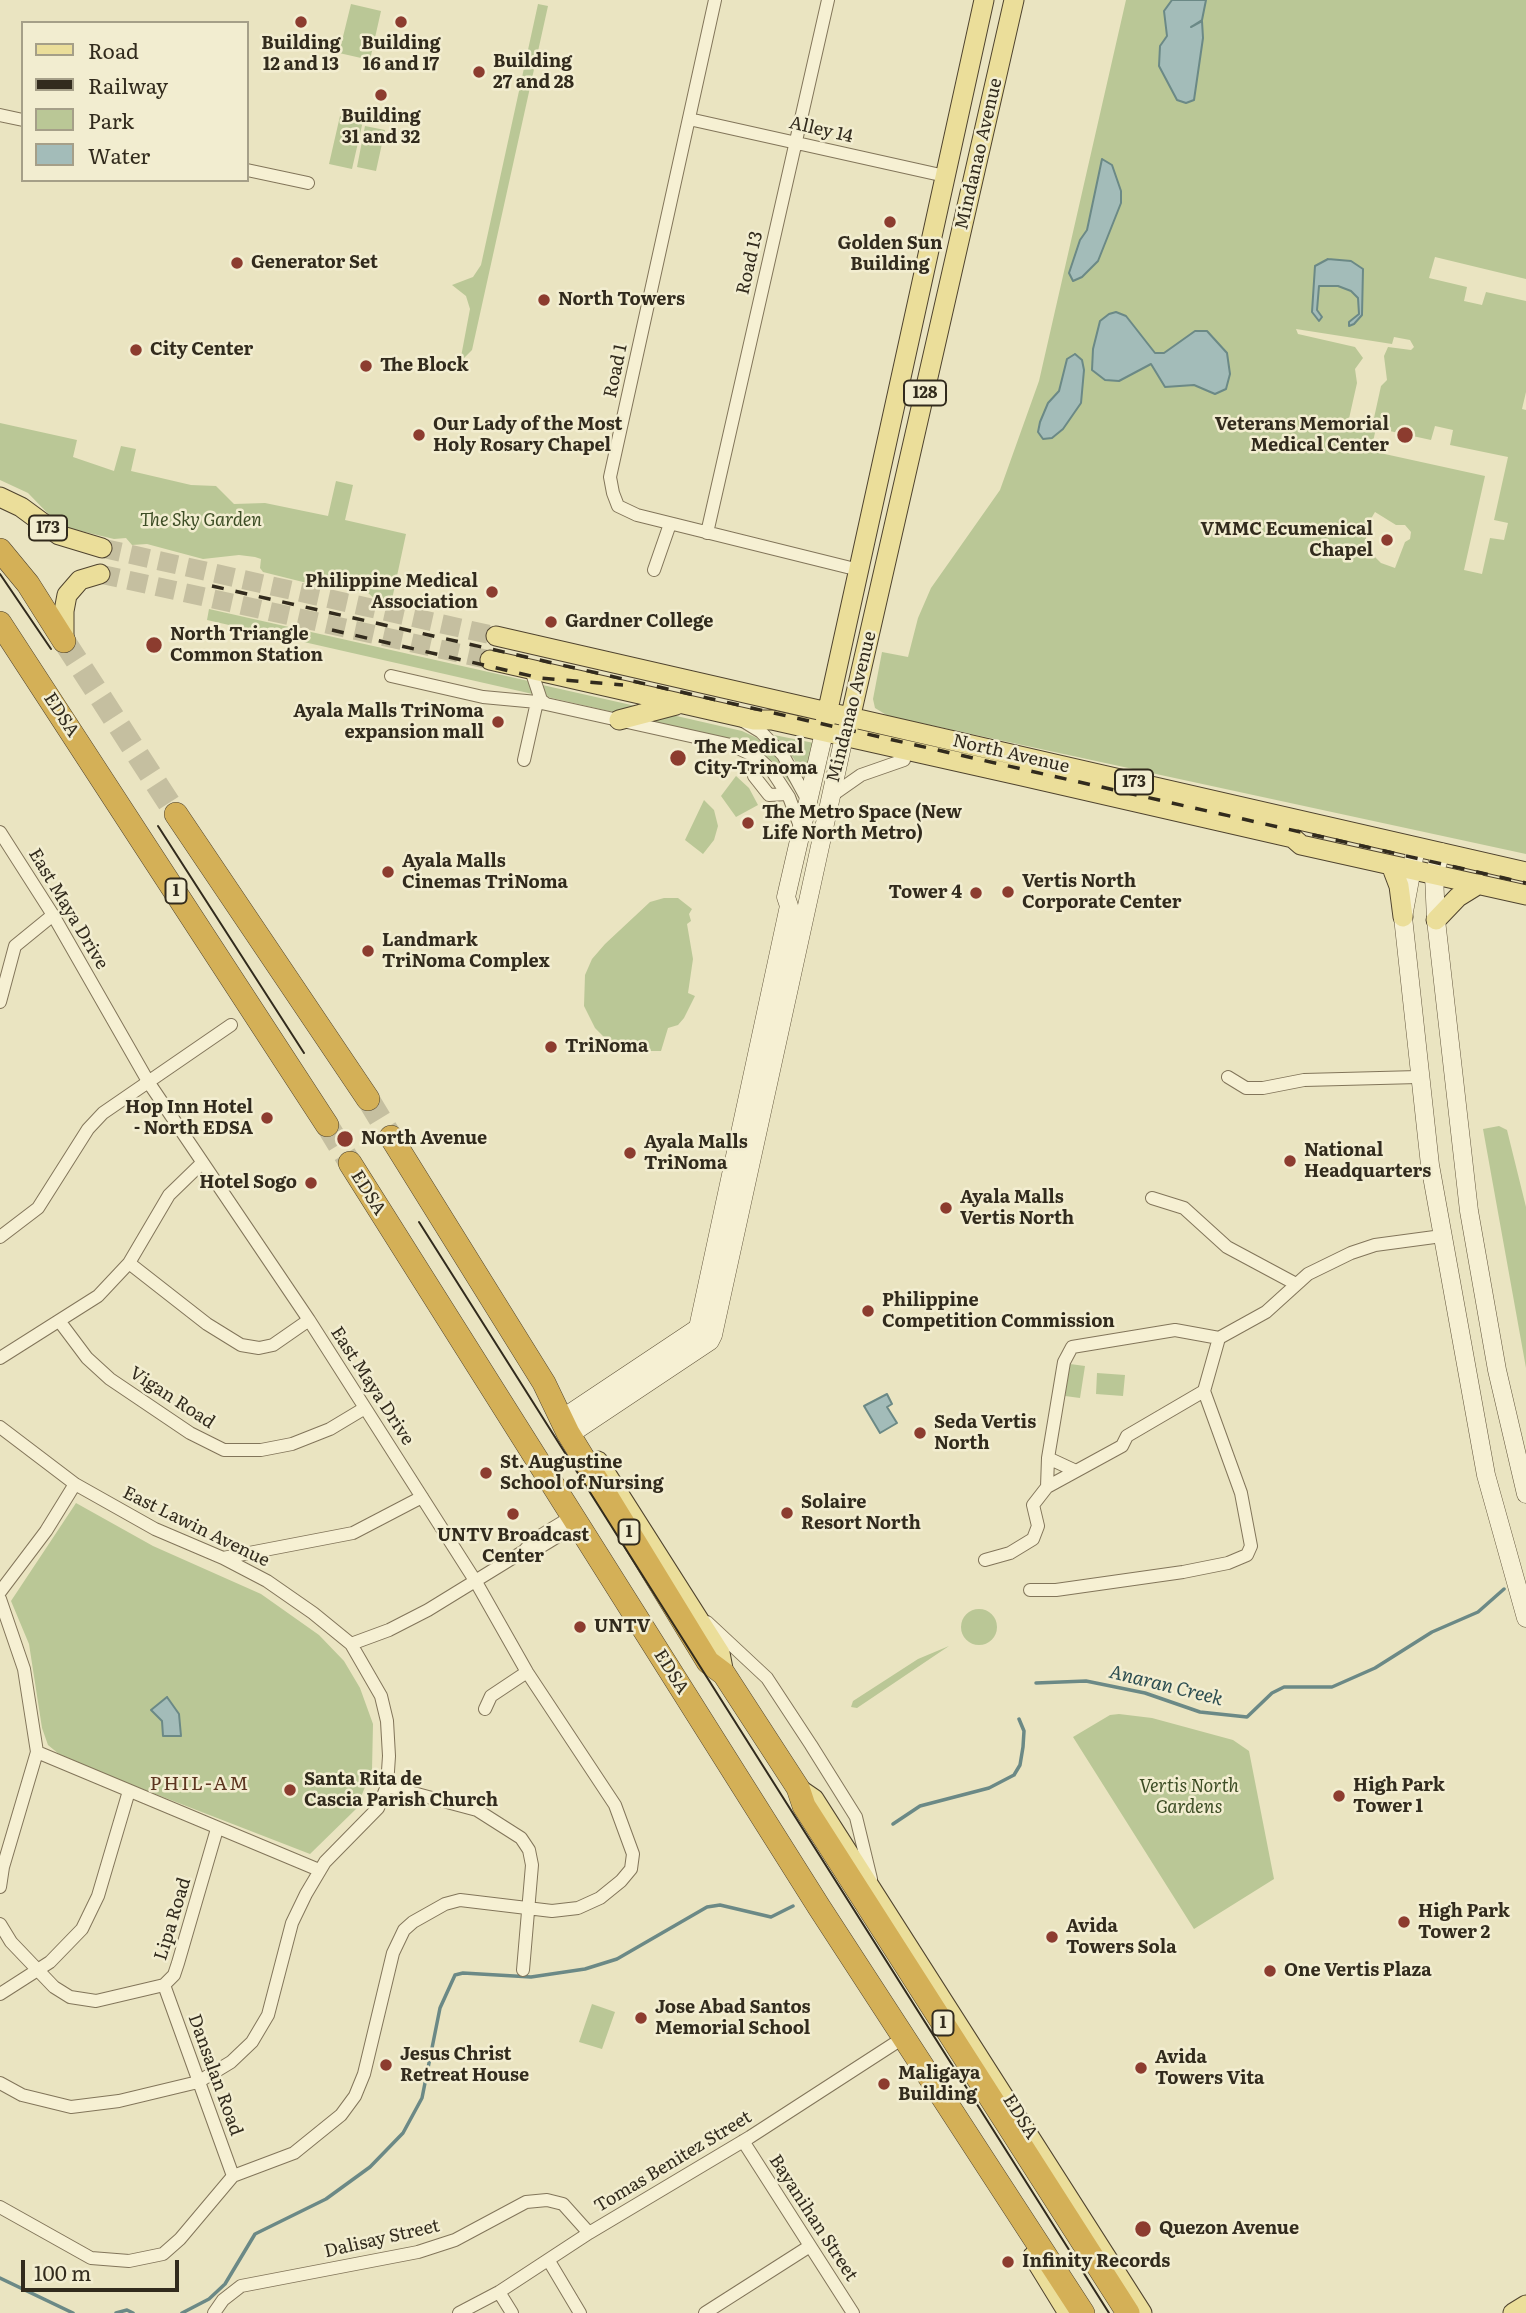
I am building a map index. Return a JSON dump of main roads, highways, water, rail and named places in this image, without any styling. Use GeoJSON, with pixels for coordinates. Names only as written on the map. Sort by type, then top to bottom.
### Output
{"type":"FeatureCollection","features":[{"type":"Feature","properties":{"kind":"highway"},"geometry":{"type":"LineString","coordinates":[[0,550],[28,584],[64,641]]}},
{"type":"Feature","properties":{"kind":"highway","name":"EDSA"},"geometry":{"type":"LineString","coordinates":[[0,623],[327,1125]]}},
{"type":"Feature","properties":{"kind":"highway"},"geometry":{"type":"LineString","coordinates":[[176,814],[368,1099]]}},
{"type":"Feature","properties":{"kind":"highway","name":"EDSA"},"geometry":{"type":"LineString","coordinates":[[391,1137],[544,1384],[568,1433],[708,1662],[724,1674],[798,1788],[804,1806],[1092,2256],[1138,2313]]}},
{"type":"Feature","properties":{"kind":"highway","name":"EDSA"},"geometry":{"type":"LineString","coordinates":[[350,1163],[903,2038],[955,2112],[1083,2313]]}},
{"type":"Feature","properties":{"kind":"main road"},"geometry":{"type":"LineString","coordinates":[[983,4],[983,17],[990,24],[1000,25],[1012,8]]}},
{"type":"Feature","properties":{"kind":"main road","name":"Mindanao Avenue"},"geometry":{"type":"LineString","coordinates":[[824,728],[983,4]]}},
{"type":"Feature","properties":{"kind":"main road","name":"Mindanao Avenue"},"geometry":{"type":"LineString","coordinates":[[847,733],[1012,8]]}},
{"type":"Feature","properties":{"kind":"main road"},"geometry":{"type":"LineString","coordinates":[[973,49],[993,55],[998,69]]}},
{"type":"Feature","properties":{"kind":"main road","name":"173"},"geometry":{"type":"LineString","coordinates":[[0,497],[21,508],[59,535],[102,548],[90,550],[86,559],[88,566],[100,574],[80,580],[67,595],[64,641]]}},
{"type":"Feature","properties":{"kind":"main road","name":"North Avenue"},"geometry":{"type":"LineString","coordinates":[[496,636],[824,728],[1441,852],[1526,872]]}},
{"type":"Feature","properties":{"kind":"main road"},"geometry":{"type":"LineString","coordinates":[[0,645],[23,657]]}},
{"type":"Feature","properties":{"kind":"main road","name":"North Avenue"},"geometry":{"type":"LineString","coordinates":[[490,660],[754,720],[772,720],[847,733],[973,770],[1292,848],[1301,845]]}},
{"type":"Feature","properties":{"kind":"main road"},"geometry":{"type":"LineString","coordinates":[[620,720],[680,704]]}},
{"type":"Feature","properties":{"kind":"main road","name":"North Avenue"},"geometry":{"type":"LineString","coordinates":[[847,733],[904,760],[973,770]]}},
{"type":"Feature","properties":{"kind":"main road"},"geometry":{"type":"LineString","coordinates":[[1127,807],[1160,808]]}},
{"type":"Feature","properties":{"kind":"main road","name":"North Avenue"},"geometry":{"type":"LineString","coordinates":[[1127,807],[1160,808],[1293,838],[1301,845],[1526,895]]}},
{"type":"Feature","properties":{"kind":"main road"},"geometry":{"type":"LineString","coordinates":[[1401,867],[1399,886],[1403,917]]}},
{"type":"Feature","properties":{"kind":"main road"},"geometry":{"type":"LineString","coordinates":[[1436,920],[1458,897],[1479,884]]}},
{"type":"Feature","properties":{"kind":"main road","name":"EDSA"},"geometry":{"type":"LineString","coordinates":[[544,1384],[558,1397],[574,1421],[720,1653],[724,1674]]}},
{"type":"Feature","properties":{"kind":"main road","name":"EDSA"},"geometry":{"type":"LineString","coordinates":[[798,1788],[814,1799],[874,1891],[1138,2313]]}},
{"type":"Feature","properties":{"kind":"main road","name":"EDSA"},"geometry":{"type":"LineString","coordinates":[[927,2074],[950,2124],[1068,2313]]}},
{"type":"Feature","properties":{"kind":"main road"},"geometry":{"type":"LineString","coordinates":[[1513,2313],[1526,2305]]}},
{"type":"Feature","properties":{"kind":"water"},"geometry":{"type":"Polygon","coordinates":[[[1172,0],[1206,0],[1202,20],[1191,27],[1202,21],[1203,38],[1194,100],[1186,103],[1177,100],[1159,66],[1160,46],[1167,36],[1164,11],[1172,0]]]}},
{"type":"Feature","properties":{"kind":"water"},"geometry":{"type":"Polygon","coordinates":[[[1102,159],[1112,165],[1121,191],[1121,203],[1098,261],[1082,277],[1073,281],[1069,273],[1080,240],[1087,230],[1102,159]]]}},
{"type":"Feature","properties":{"kind":"water"},"geometry":{"type":"Polygon","coordinates":[[[1328,259],[1351,261],[1363,269],[1362,315],[1349,326],[1349,322],[1359,314],[1358,298],[1351,291],[1338,286],[1319,286],[1317,310],[1322,317],[1319,321],[1312,312],[1315,266],[1328,259]]]}},
{"type":"Feature","properties":{"kind":"water"},"geometry":{"type":"Polygon","coordinates":[[[1116,312],[1126,316],[1155,353],[1164,353],[1195,331],[1207,331],[1227,353],[1230,374],[1226,389],[1215,394],[1194,385],[1165,387],[1151,364],[1119,381],[1105,380],[1092,370],[1093,349],[1100,321],[1116,312]]]}},
{"type":"Feature","properties":{"kind":"water"},"geometry":{"type":"Polygon","coordinates":[[[1075,354],[1082,360],[1084,370],[1081,403],[1063,429],[1052,438],[1043,439],[1038,432],[1040,422],[1048,403],[1059,391],[1067,359],[1075,354]]]}},
{"type":"Feature","properties":{"kind":"water"},"geometry":{"type":"Polygon","coordinates":[[[887,1394],[892,1404],[887,1407],[897,1423],[880,1433],[864,1406],[887,1394]]]}},
{"type":"Feature","properties":{"kind":"water"},"geometry":{"type":"Polygon","coordinates":[[[167,1697],[179,1714],[181,1736],[163,1736],[162,1721],[151,1710],[167,1697]]]}},
{"type":"Feature","properties":{"kind":"waterway","name":"Anaran Creek"},"geometry":{"type":"LineString","coordinates":[[1036,1683],[1086,1681],[1145,1693],[1200,1712],[1247,1717],[1272,1693],[1284,1687],[1332,1687],[1375,1668],[1432,1632],[1478,1612],[1504,1589]]}},
{"type":"Feature","properties":{"kind":"waterway","name":"Anaran Creek"},"geometry":{"type":"LineString","coordinates":[[893,1824],[920,1806],[989,1788],[1014,1775],[1020,1765],[1023,1747],[1024,1731],[1019,1719]]}},
{"type":"Feature","properties":{"kind":"waterway"},"geometry":{"type":"LineString","coordinates":[[182,2313],[209,2299],[225,2284],[255,2234],[326,2199],[370,2167],[403,2133],[422,2098],[440,2008],[455,1975],[463,1973],[531,1977],[585,1969],[617,1959],[707,1907],[720,1905],[771,1917],[793,1906]]}},
{"type":"Feature","properties":{"kind":"waterway"},"geometry":{"type":"LineString","coordinates":[[0,2278],[73,2313]]}},
{"type":"Feature","properties":{"kind":"waterway"},"geometry":{"type":"LineString","coordinates":[[116,2313],[127,2310],[133,2313]]}},
{"type":"Feature","properties":{"kind":"tunnel"},"geometry":{"type":"LineString","coordinates":[[102,548],[496,636]]}},
{"type":"Feature","properties":{"kind":"tunnel"},"geometry":{"type":"LineString","coordinates":[[100,574],[490,660]]}},
{"type":"Feature","properties":{"kind":"tunnel"},"geometry":{"type":"LineString","coordinates":[[64,641],[176,814]]}},
{"type":"Feature","properties":{"kind":"tunnel"},"geometry":{"type":"LineString","coordinates":[[368,1099],[391,1137]]}},
{"type":"Feature","properties":{"kind":"tunnel"},"geometry":{"type":"LineString","coordinates":[[327,1125],[350,1163]]}},
{"type":"Feature","properties":{"kind":"tram line"},"geometry":{"type":"LineString","coordinates":[[0,574],[51,649]]}},
{"type":"Feature","properties":{"kind":"tram line"},"geometry":{"type":"LineString","coordinates":[[158,826],[304,1053]]}},
{"type":"Feature","properties":{"kind":"tram line"},"geometry":{"type":"LineString","coordinates":[[419,1222],[1109,2313]]}},
{"type":"Feature","properties":{"kind":"railway"},"geometry":{"type":"LineString","coordinates":[[212,586],[1526,883]]}},
{"type":"Feature","properties":{"kind":"railway"},"geometry":{"type":"LineString","coordinates":[[332,630],[540,678],[623,685]]}},
{"type":"Feature","properties":{"kind":"place","name":"Building 12 and 13"},"geometry":{"type":"Point","coordinates":[301,22]}},
{"type":"Feature","properties":{"kind":"place","name":"Building 16 and 17"},"geometry":{"type":"Point","coordinates":[401,22]}},
{"type":"Feature","properties":{"kind":"place","name":"Building 27 and 28"},"geometry":{"type":"Point","coordinates":[479,72]}},
{"type":"Feature","properties":{"kind":"place","name":"Building 31 and 32"},"geometry":{"type":"Point","coordinates":[381,95]}},
{"type":"Feature","properties":{"kind":"place","name":"Golden Sun Building"},"geometry":{"type":"Point","coordinates":[890,222]}},
{"type":"Feature","properties":{"kind":"place","name":"Generator Set"},"geometry":{"type":"Point","coordinates":[237,263]}},
{"type":"Feature","properties":{"kind":"place","name":"North Towers"},"geometry":{"type":"Point","coordinates":[544,300]}},
{"type":"Feature","properties":{"kind":"place","name":"City Center"},"geometry":{"type":"Point","coordinates":[136,350]}},
{"type":"Feature","properties":{"kind":"place","name":"The Block"},"geometry":{"type":"Point","coordinates":[366,366]}},
{"type":"Feature","properties":{"kind":"place","name":"Our Lady of the Most Holy Rosary Chapel"},"geometry":{"type":"Point","coordinates":[419,435]}},
{"type":"Feature","properties":{"kind":"place","name":"Veterans Memorial Medical Center"},"geometry":{"type":"Point","coordinates":[1405,435]}},
{"type":"Feature","properties":{"kind":"place","name":"VMMC Ecumenical Chapel"},"geometry":{"type":"Point","coordinates":[1387,540]}},
{"type":"Feature","properties":{"kind":"place","name":"Philippine Medical Association"},"geometry":{"type":"Point","coordinates":[492,592]}},
{"type":"Feature","properties":{"kind":"place","name":"Gardner College"},"geometry":{"type":"Point","coordinates":[551,622]}},
{"type":"Feature","properties":{"kind":"place","name":"North Triangle Common Station"},"geometry":{"type":"Point","coordinates":[154,645]}},
{"type":"Feature","properties":{"kind":"place","name":"Ayala Malls TriNoma expansion mall"},"geometry":{"type":"Point","coordinates":[498,722]}},
{"type":"Feature","properties":{"kind":"place","name":"The Medical City-Trinoma"},"geometry":{"type":"Point","coordinates":[678,758]}},
{"type":"Feature","properties":{"kind":"place","name":"The Metro Space (New Life North Metro)"},"geometry":{"type":"Point","coordinates":[748,823]}},
{"type":"Feature","properties":{"kind":"place","name":"Ayala Malls Cinemas TriNoma"},"geometry":{"type":"Point","coordinates":[388,872]}},
{"type":"Feature","properties":{"kind":"place","name":"Vertis North Corporate Center"},"geometry":{"type":"Point","coordinates":[1008,892]}},
{"type":"Feature","properties":{"kind":"place","name":"Tower 4"},"geometry":{"type":"Point","coordinates":[976,893]}},
{"type":"Feature","properties":{"kind":"place","name":"Landmark TriNoma Complex"},"geometry":{"type":"Point","coordinates":[368,951]}},
{"type":"Feature","properties":{"kind":"place","name":"TriNoma"},"geometry":{"type":"Point","coordinates":[551,1047]}},
{"type":"Feature","properties":{"kind":"place","name":"Hop Inn Hotel - North EDSA"},"geometry":{"type":"Point","coordinates":[267,1118]}},
{"type":"Feature","properties":{"kind":"place","name":"North Avenue"},"geometry":{"type":"Point","coordinates":[345,1139]}},
{"type":"Feature","properties":{"kind":"place","name":"Ayala Malls TriNoma"},"geometry":{"type":"Point","coordinates":[630,1153]}},
{"type":"Feature","properties":{"kind":"place","name":"National Headquarters"},"geometry":{"type":"Point","coordinates":[1290,1161]}},
{"type":"Feature","properties":{"kind":"place","name":"Hotel Sogo"},"geometry":{"type":"Point","coordinates":[311,1183]}},
{"type":"Feature","properties":{"kind":"place","name":"Ayala Malls Vertis North"},"geometry":{"type":"Point","coordinates":[946,1208]}},
{"type":"Feature","properties":{"kind":"place","name":"Philippine Competition Commission"},"geometry":{"type":"Point","coordinates":[868,1311]}},
{"type":"Feature","properties":{"kind":"place","name":"Seda Vertis North"},"geometry":{"type":"Point","coordinates":[920,1433]}},
{"type":"Feature","properties":{"kind":"place","name":"St. Augustine School of Nursing"},"geometry":{"type":"Point","coordinates":[486,1473]}},
{"type":"Feature","properties":{"kind":"place","name":"Solaire Resort North"},"geometry":{"type":"Point","coordinates":[787,1513]}},
{"type":"Feature","properties":{"kind":"place","name":"UNTV Broadcast Center"},"geometry":{"type":"Point","coordinates":[513,1514]}},
{"type":"Feature","properties":{"kind":"place","name":"UNTV"},"geometry":{"type":"Point","coordinates":[580,1627]}},
{"type":"Feature","properties":{"kind":"place","name":"Santa Rita de Cascia Parish Church"},"geometry":{"type":"Point","coordinates":[290,1790]}},
{"type":"Feature","properties":{"kind":"place","name":"High Park Tower 1"},"geometry":{"type":"Point","coordinates":[1339,1796]}},
{"type":"Feature","properties":{"kind":"place","name":"High Park Tower 2"},"geometry":{"type":"Point","coordinates":[1404,1922]}},
{"type":"Feature","properties":{"kind":"place","name":"Avida Towers Sola"},"geometry":{"type":"Point","coordinates":[1052,1937]}},
{"type":"Feature","properties":{"kind":"place","name":"One Vertis Plaza"},"geometry":{"type":"Point","coordinates":[1270,1971]}},
{"type":"Feature","properties":{"kind":"place","name":"Jose Abad Santos Memorial School"},"geometry":{"type":"Point","coordinates":[641,2018]}},
{"type":"Feature","properties":{"kind":"place","name":"Jesus Christ Retreat House"},"geometry":{"type":"Point","coordinates":[386,2065]}},
{"type":"Feature","properties":{"kind":"place","name":"Avida Towers Vita"},"geometry":{"type":"Point","coordinates":[1141,2068]}},
{"type":"Feature","properties":{"kind":"place","name":"Maligaya Building"},"geometry":{"type":"Point","coordinates":[884,2084]}},
{"type":"Feature","properties":{"kind":"place","name":"Quezon Avenue"},"geometry":{"type":"Point","coordinates":[1143,2229]}},
{"type":"Feature","properties":{"kind":"place","name":"Infinity Records"},"geometry":{"type":"Point","coordinates":[1008,2262]}},
{"type":"Feature","properties":{"kind":"district","name":"PHIL-AM"},"geometry":{"type":"Point","coordinates":[200,1784]}},
{"type":"Feature","properties":{"kind":"park label","name":"The Sky Garden"},"geometry":{"type":"Point","coordinates":[201,521]}},
{"type":"Feature","properties":{"kind":"park label","name":"Vertis North Gardens"},"geometry":{"type":"Point","coordinates":[1189,1797]}}]}
